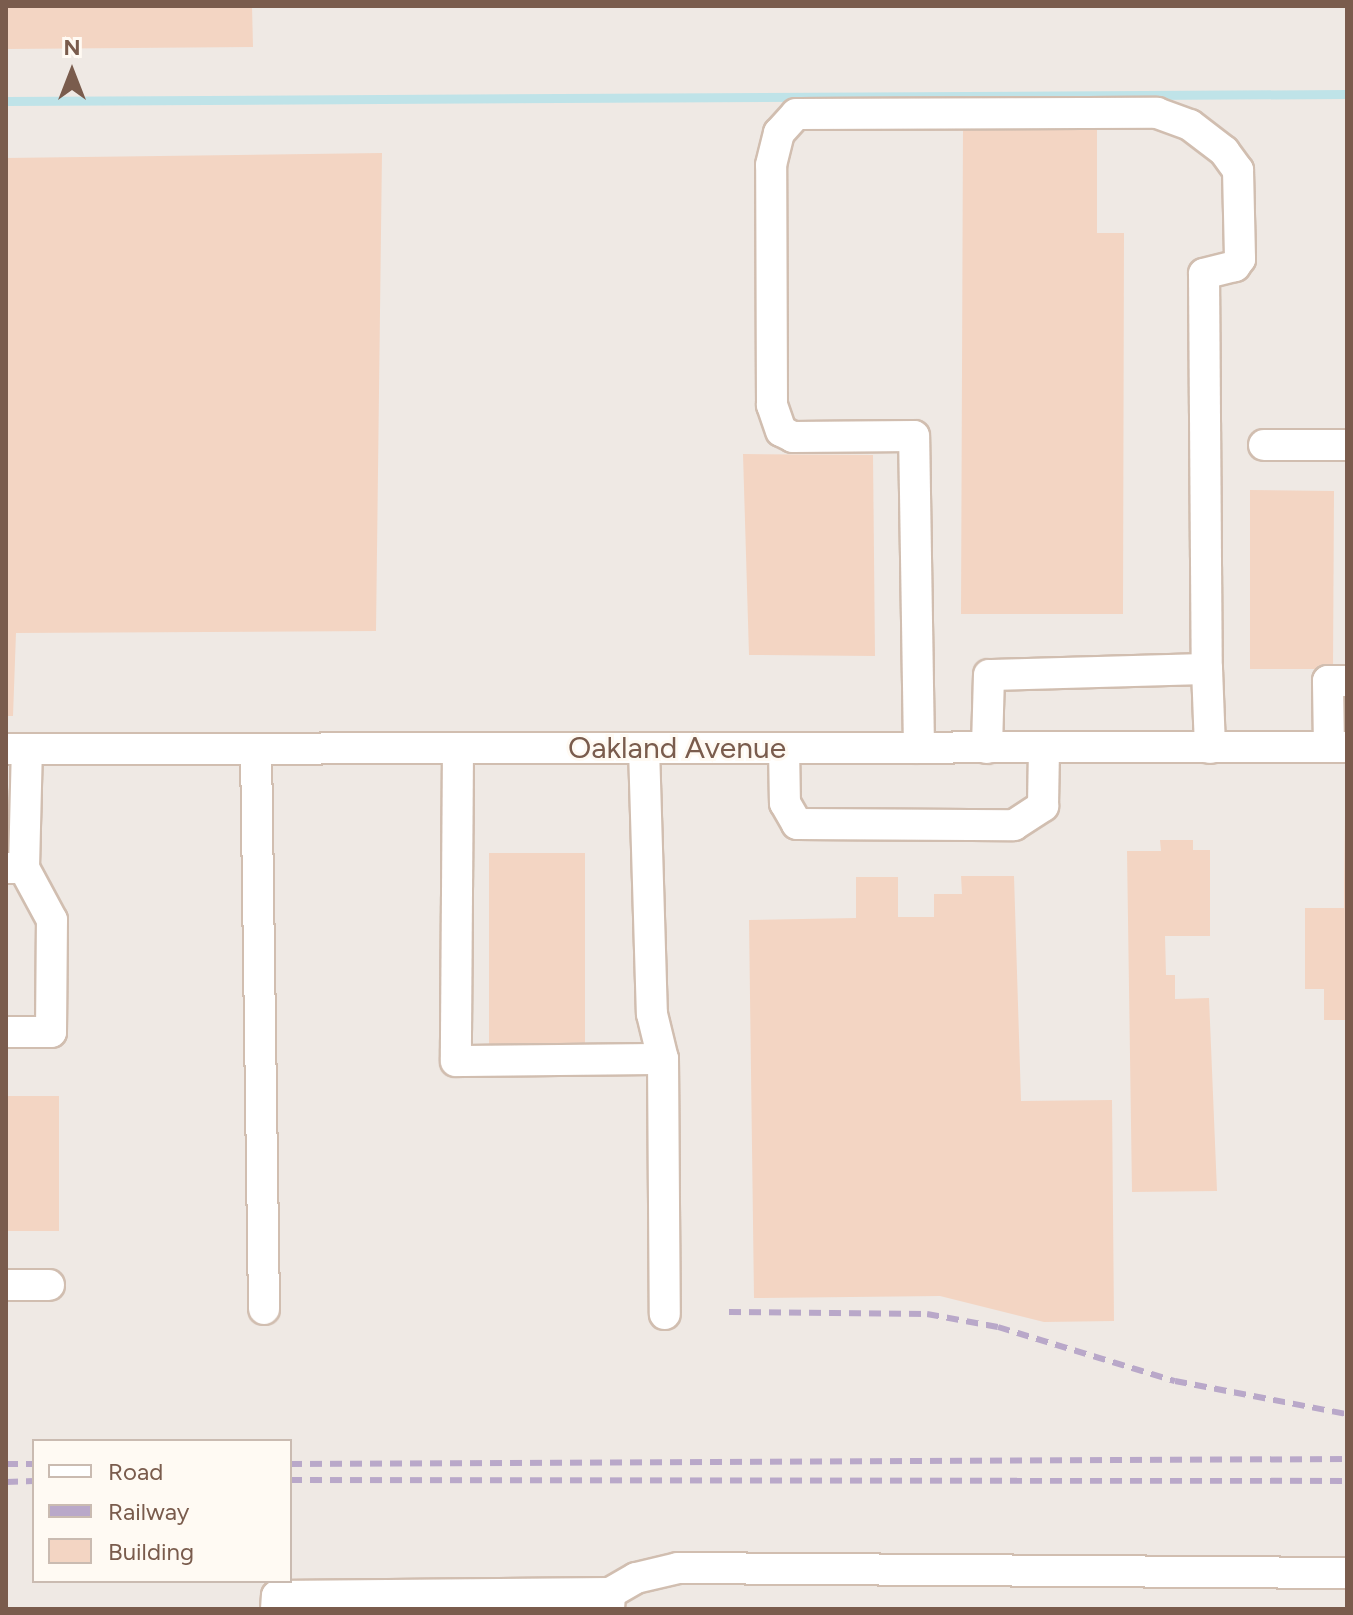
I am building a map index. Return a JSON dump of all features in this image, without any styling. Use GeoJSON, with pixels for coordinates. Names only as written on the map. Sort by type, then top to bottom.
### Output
{"type":"FeatureCollection","features":[{"type":"Feature","properties":{"kind":"street"},"geometry":{"type":"LineString","coordinates":[[919,748],[914,436],[793,437],[781,431],[772,405],[771,165],[779,133],[796,114],[1157,113],[1190,125],[1231,160],[1238,170],[1240,259],[1235,266],[1204,274],[1210,748]]}},
{"type":"Feature","properties":{"kind":"street"},"geometry":{"type":"LineString","coordinates":[[1264,445],[1347,445]]}},
{"type":"Feature","properties":{"kind":"street"},"geometry":{"type":"LineString","coordinates":[[987,748],[989,675],[1207,669]]}},
{"type":"Feature","properties":{"kind":"street"},"geometry":{"type":"LineString","coordinates":[[1338,747],[1328,681],[1347,681]]}},
{"type":"Feature","properties":{"kind":"street","name":"Oakland Avenue"},"geometry":{"type":"LineString","coordinates":[[17,749],[1338,747]]}},
{"type":"Feature","properties":{"kind":"street"},"geometry":{"type":"LineString","coordinates":[[644,748],[652,1014],[663,1059],[665,1314]]}},
{"type":"Feature","properties":{"kind":"street"},"geometry":{"type":"LineString","coordinates":[[784,748],[785,803],[797,824],[1014,825],[1043,806],[1044,748]]}},
{"type":"Feature","properties":{"kind":"street"},"geometry":{"type":"LineString","coordinates":[[6,1032],[51,1032],[52,920],[15,868],[17,749]]}},
{"type":"Feature","properties":{"kind":"street"},"geometry":{"type":"LineString","coordinates":[[256,749],[264,1309]]}},
{"type":"Feature","properties":{"kind":"street"},"geometry":{"type":"LineString","coordinates":[[458,749],[456,1061],[663,1059]]}},
{"type":"Feature","properties":{"kind":"street"},"geometry":{"type":"LineString","coordinates":[[6,1285],[49,1285]]}},
{"type":"Feature","properties":{"kind":"street"},"geometry":{"type":"LineString","coordinates":[[276,1609],[277,1596],[446,1602],[609,1601],[636,1578],[678,1568],[1347,1573]]}},
{"type":"Feature","properties":{"kind":"shaded area"},"geometry":{"type":"Polygon","coordinates":[[[6,6],[1347,6],[1347,1609],[6,1609],[6,6]]]}},
{"type":"Feature","properties":{"kind":"building"},"geometry":{"type":"Polygon","coordinates":[[[6,6],[252,6],[253,47],[6,49],[6,6]]]}},
{"type":"Feature","properties":{"kind":"building"},"geometry":{"type":"Polygon","coordinates":[[[963,126],[1097,127],[1097,233],[1124,233],[1123,614],[961,614],[963,126]]]}},
{"type":"Feature","properties":{"kind":"building"},"geometry":{"type":"Polygon","coordinates":[[[382,153],[376,631],[16,633],[13,716],[6,716],[6,158],[382,153]]]}},
{"type":"Feature","properties":{"kind":"building"},"geometry":{"type":"Polygon","coordinates":[[[743,454],[873,455],[875,656],[749,655],[743,454]]]}},
{"type":"Feature","properties":{"kind":"building"},"geometry":{"type":"Polygon","coordinates":[[[1250,490],[1334,491],[1333,669],[1250,669],[1250,490]]]}},
{"type":"Feature","properties":{"kind":"building"},"geometry":{"type":"Polygon","coordinates":[[[1344,815],[1347,1020],[1324,1020],[1324,989],[1305,989],[1305,908],[1344,908],[1344,815]]]}},
{"type":"Feature","properties":{"kind":"building"},"geometry":{"type":"Polygon","coordinates":[[[1160,840],[1193,840],[1193,850],[1210,850],[1210,936],[1165,936],[1166,975],[1175,975],[1175,999],[1209,998],[1217,1191],[1132,1192],[1127,851],[1161,851],[1160,840]]]}},
{"type":"Feature","properties":{"kind":"building"},"geometry":{"type":"Polygon","coordinates":[[[489,853],[585,853],[585,1045],[489,1045],[489,853]]]}},
{"type":"Feature","properties":{"kind":"building"},"geometry":{"type":"Polygon","coordinates":[[[961,876],[1014,876],[1021,1101],[1112,1100],[1114,1321],[1044,1322],[940,1296],[754,1298],[749,920],[856,918],[856,877],[898,877],[898,917],[934,917],[934,894],[962,894],[961,876]]]}},
{"type":"Feature","properties":{"kind":"building"},"geometry":{"type":"Polygon","coordinates":[[[6,1096],[59,1096],[59,1231],[6,1231],[6,1096]]]}},
{"type":"Feature","properties":{"kind":"waterway"},"geometry":{"type":"LineString","coordinates":[[6,101],[1347,94]]}},
{"type":"Feature","properties":{"kind":"railway"},"geometry":{"type":"LineString","coordinates":[[729,1312],[927,1314],[998,1327],[1175,1381],[1347,1414]]}},
{"type":"Feature","properties":{"kind":"railway"},"geometry":{"type":"LineString","coordinates":[[292,1464],[1347,1459]]}},
{"type":"Feature","properties":{"kind":"railway"},"geometry":{"type":"LineString","coordinates":[[6,1464],[32,1464]]}},
{"type":"Feature","properties":{"kind":"railway"},"geometry":{"type":"LineString","coordinates":[[292,1480],[1347,1481]]}},
{"type":"Feature","properties":{"kind":"railway"},"geometry":{"type":"LineString","coordinates":[[6,1482],[32,1481]]}}]}
